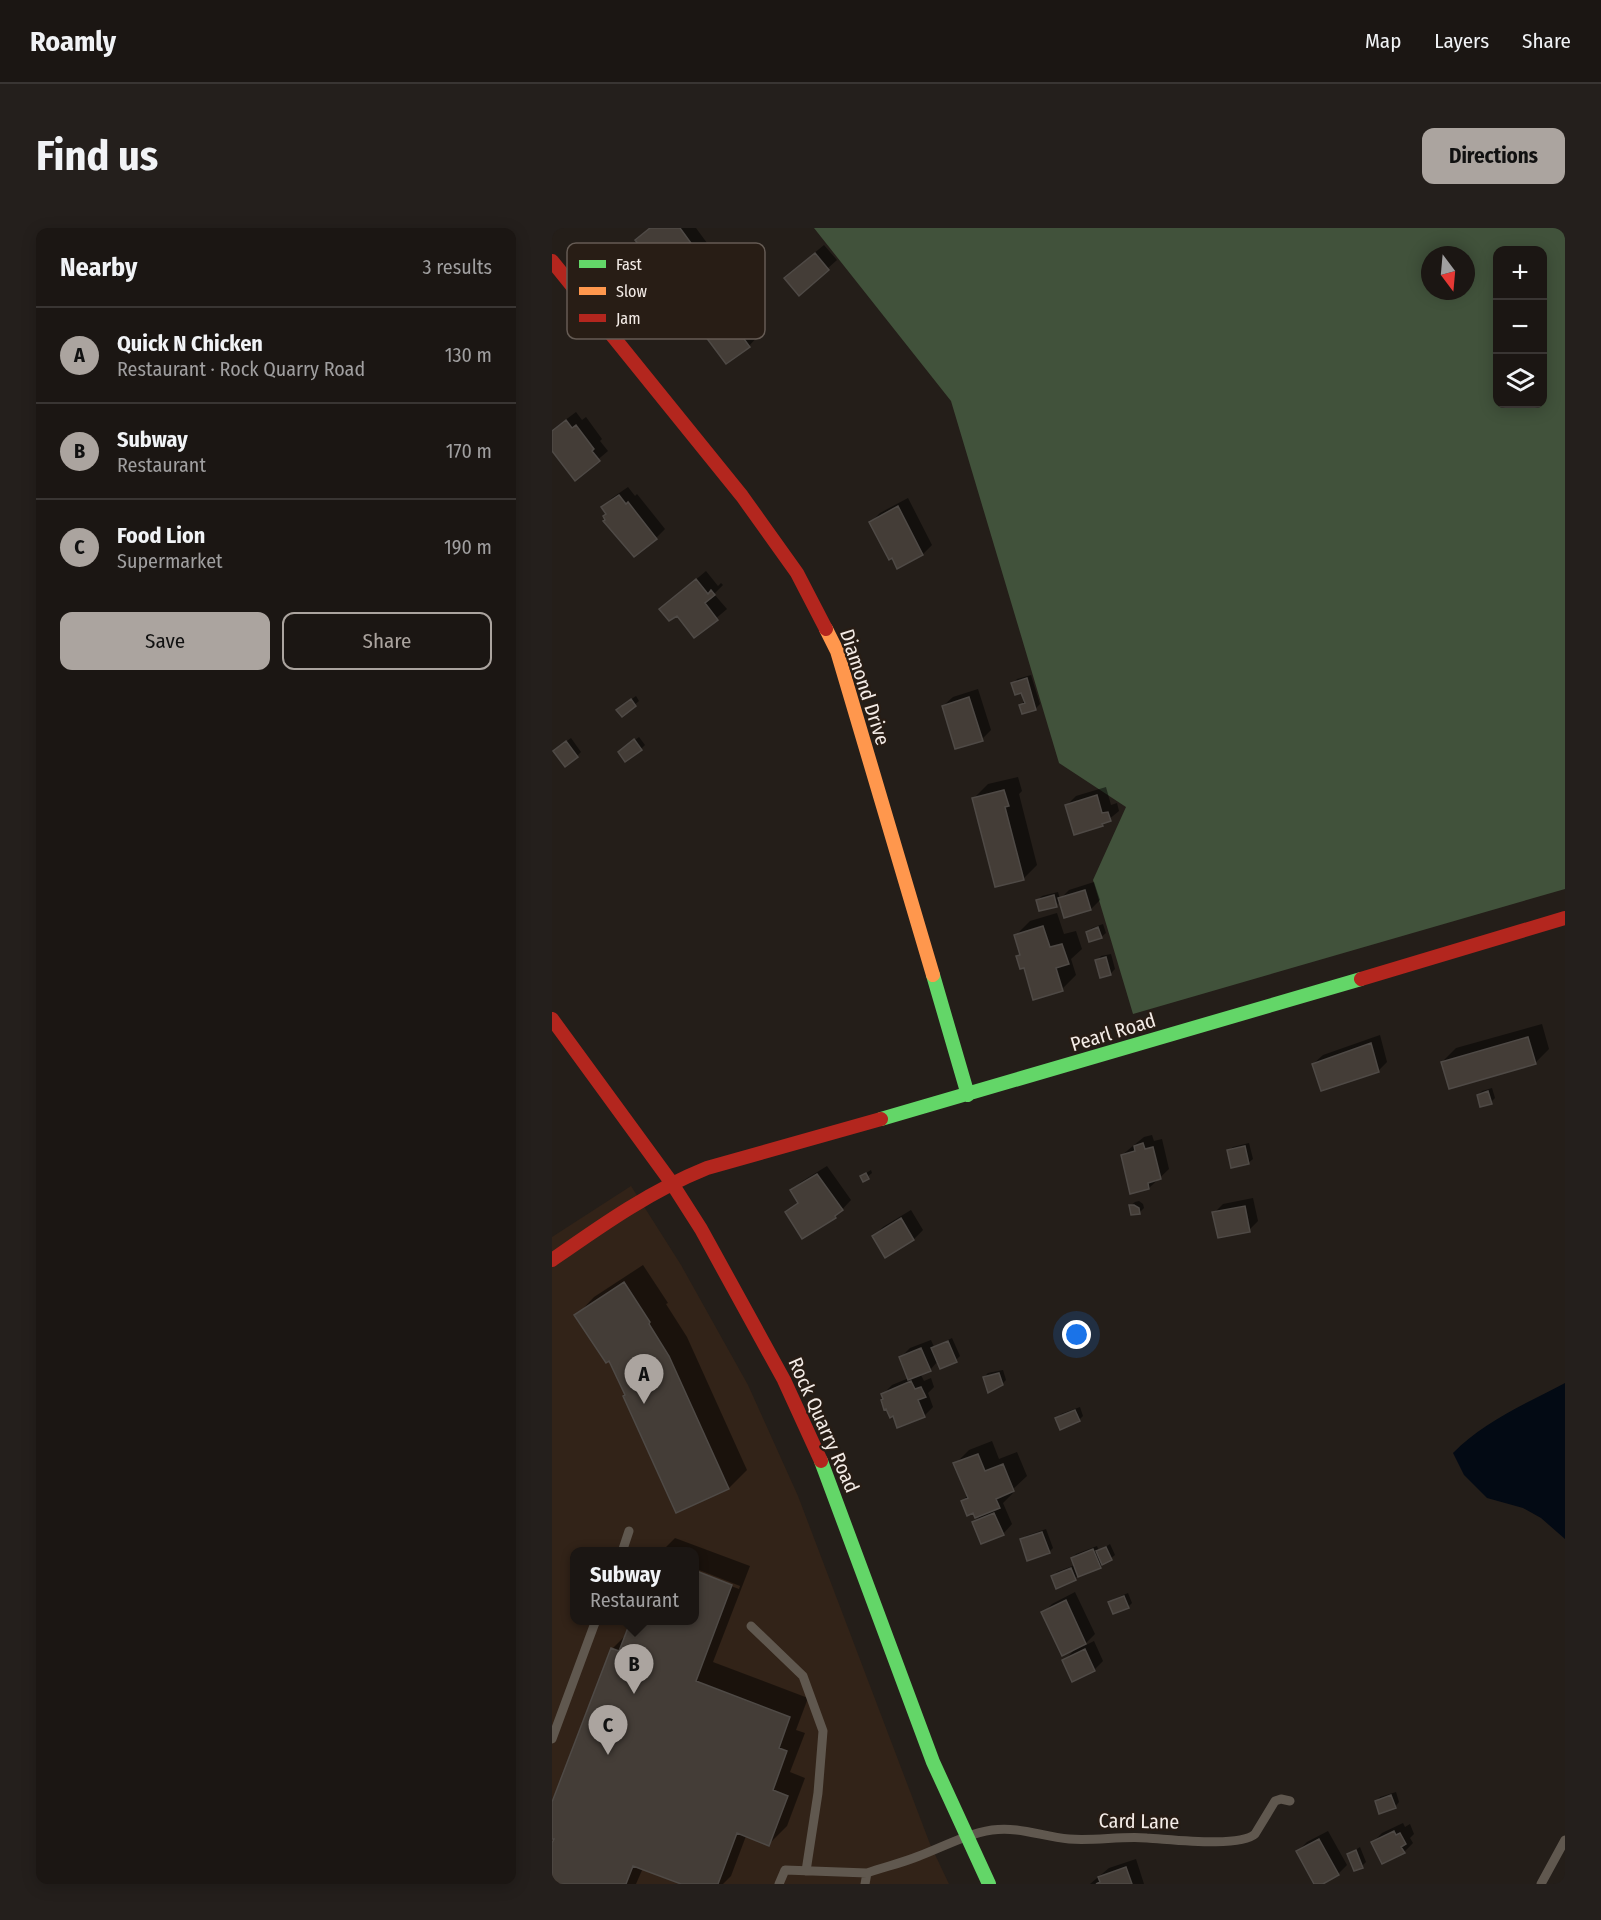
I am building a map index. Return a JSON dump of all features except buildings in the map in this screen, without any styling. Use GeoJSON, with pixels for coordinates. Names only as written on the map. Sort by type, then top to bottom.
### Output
{"type":"FeatureCollection","features":[{"type":"Feature","properties":{"kind":"street","name":"Diamond Drive"},"geometry":{"type":"LineString","coordinates":[[552,261],[567,280]]}},
{"type":"Feature","properties":{"kind":"street","name":"Diamond Drive"},"geometry":{"type":"LineString","coordinates":[[615,339],[742,496],[797,573],[837,651],[968,1095]]}},
{"type":"Feature","properties":{"kind":"street","name":"Pearl Road"},"geometry":{"type":"LineString","coordinates":[[552,1260],[642,1198],[671,1182],[706,1168],[968,1095],[1565,918]]}},
{"type":"Feature","properties":{"kind":"street","name":"Rock Quarry Road"},"geometry":{"type":"LineString","coordinates":[[552,1019],[671,1182],[701,1229],[784,1380],[828,1480],[933,1762],[989,1884]]}},
{"type":"Feature","properties":{"kind":"lane"},"geometry":{"type":"LineString","coordinates":[[623,1547],[629,1531]]}},
{"type":"Feature","properties":{"kind":"lane"},"geometry":{"type":"LineString","coordinates":[[552,1739],[594,1625]]}},
{"type":"Feature","properties":{"kind":"lane"},"geometry":{"type":"LineString","coordinates":[[751,1626],[803,1676],[823,1731],[818,1793],[806,1871]]}},
{"type":"Feature","properties":{"kind":"lane","name":"Card Lane"},"geometry":{"type":"LineString","coordinates":[[967,1836],[991,1830],[1012,1829],[1069,1839],[1124,1837],[1224,1842],[1250,1838],[1275,1801],[1281,1799],[1290,1801]]}},
{"type":"Feature","properties":{"kind":"lane"},"geometry":{"type":"LineString","coordinates":[[779,1884],[785,1870],[867,1873],[918,1857],[967,1836]]}},
{"type":"Feature","properties":{"kind":"lane"},"geometry":{"type":"LineString","coordinates":[[1541,1884],[1565,1840]]}},
{"type":"Feature","properties":{"kind":"lane"},"geometry":{"type":"LineString","coordinates":[[865,1884],[867,1873]]}},
{"type":"Feature","properties":{"kind":"shaded area"},"geometry":{"type":"Polygon","coordinates":[[[631,1186],[681,1265],[748,1385],[798,1496],[930,1844],[949,1884],[552,1884],[552,1237],[631,1186]]]}},
{"type":"Feature","properties":{"kind":"shaded area"},"geometry":{"type":"Polygon","coordinates":[[[1565,1383],[1565,1539],[1541,1518],[1523,1508],[1487,1498],[1464,1475],[1453,1453],[1492,1423],[1565,1383]]]}},
{"type":"Feature","properties":{"kind":"green space"},"geometry":{"type":"Polygon","coordinates":[[[814,228],[1565,228],[1565,889],[1133,1014],[1093,880],[1126,807],[1059,763],[951,401],[814,228]]]}},
{"type":"Feature","properties":{"kind":"traffic: fast"},"geometry":{"type":"LineString","coordinates":[[933,975],[968,1095]]}},
{"type":"Feature","properties":{"kind":"traffic: fast"},"geometry":{"type":"LineString","coordinates":[[881,1119],[1361,979]]}},
{"type":"Feature","properties":{"kind":"traffic: fast"},"geometry":{"type":"LineString","coordinates":[[821,1461],[933,1762],[989,1884]]}},
{"type":"Feature","properties":{"kind":"traffic: slow"},"geometry":{"type":"LineString","coordinates":[[826,629],[837,651],[933,975]]}},
{"type":"Feature","properties":{"kind":"traffic: jam"},"geometry":{"type":"LineString","coordinates":[[552,261],[567,280]]}},
{"type":"Feature","properties":{"kind":"traffic: jam"},"geometry":{"type":"LineString","coordinates":[[615,339],[742,496],[797,573],[826,629]]}},
{"type":"Feature","properties":{"kind":"traffic: jam"},"geometry":{"type":"LineString","coordinates":[[1361,979],[1565,918]]}},
{"type":"Feature","properties":{"kind":"traffic: jam"},"geometry":{"type":"LineString","coordinates":[[552,1019],[671,1182],[701,1229],[784,1380],[821,1461]]}},
{"type":"Feature","properties":{"kind":"traffic: jam"},"geometry":{"type":"LineString","coordinates":[[552,1260],[646,1198],[686,1177],[707,1168],[881,1119]]}},
{"type":"Feature","properties":{"kind":"place","name":"Quick N Chicken"},"geometry":{"type":"Point","coordinates":[644,1404]}},
{"type":"Feature","properties":{"kind":"place","name":"Subway"},"geometry":{"type":"Point","coordinates":[634,1694]}},
{"type":"Feature","properties":{"kind":"place","name":"Food Lion"},"geometry":{"type":"Point","coordinates":[608,1755]}}]}
